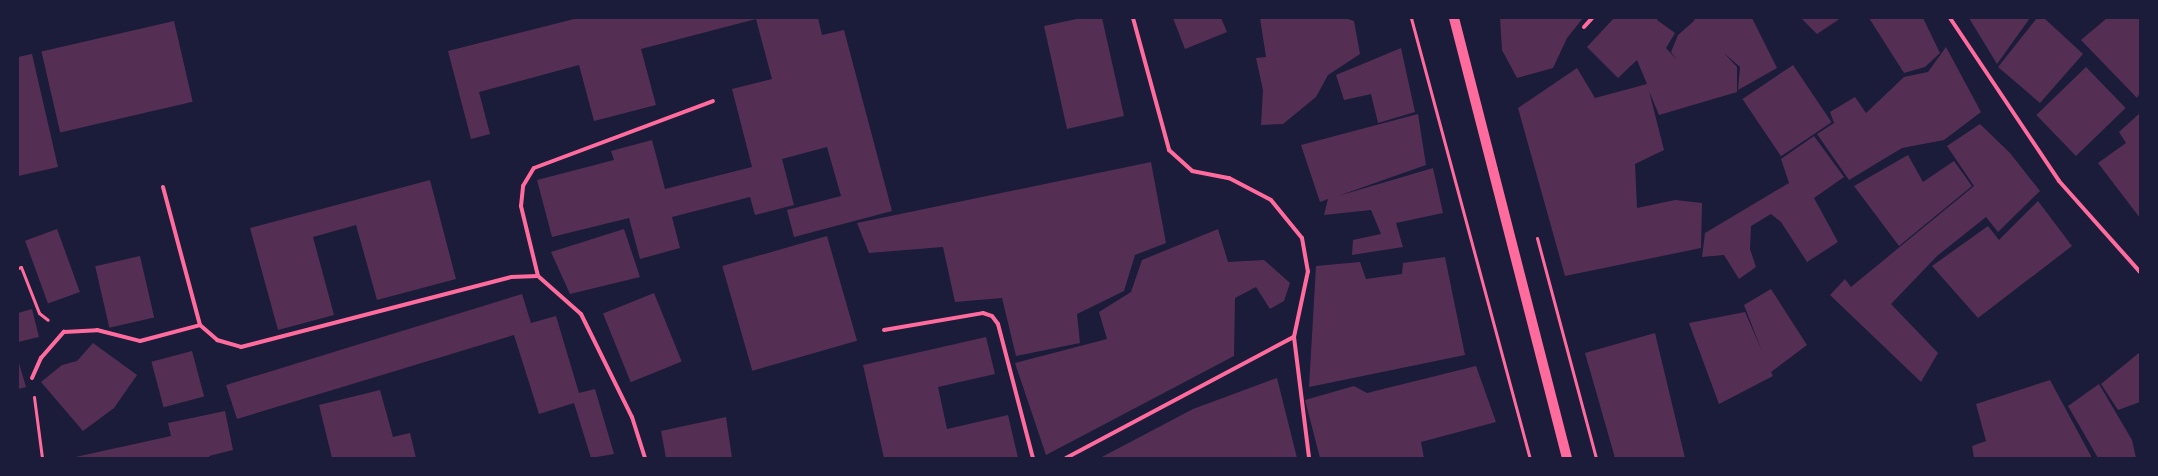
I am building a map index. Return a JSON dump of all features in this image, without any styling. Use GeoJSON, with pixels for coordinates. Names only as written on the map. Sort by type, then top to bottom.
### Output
{"type":"FeatureCollection","features":[{"type":"Feature","properties":{"kind":"main road"},"geometry":{"type":"LineString","coordinates":[[1454,18],[1567,458]]}},
{"type":"Feature","properties":{"kind":"lane"},"geometry":{"type":"LineString","coordinates":[[1133,18],[1169,150],[1192,170],[1229,178],[1271,200],[1302,238],[1308,271],[1294,337],[1309,458]]}},
{"type":"Feature","properties":{"kind":"lane"},"geometry":{"type":"LineString","coordinates":[[1584,27],[1592,18]]}},
{"type":"Feature","properties":{"kind":"lane"},"geometry":{"type":"LineString","coordinates":[[1950,18],[2059,181],[2140,272]]}},
{"type":"Feature","properties":{"kind":"lane"},"geometry":{"type":"LineString","coordinates":[[645,458],[632,416],[581,314],[538,276],[521,206],[523,186],[534,168],[713,101]]}},
{"type":"Feature","properties":{"kind":"lane"},"geometry":{"type":"LineString","coordinates":[[163,186],[200,324],[217,340],[241,347],[511,276],[538,276]]}},
{"type":"Feature","properties":{"kind":"lane"},"geometry":{"type":"LineString","coordinates":[[884,330],[984,313],[992,316],[998,324],[1033,458]]}},
{"type":"Feature","properties":{"kind":"lane"},"geometry":{"type":"LineString","coordinates":[[32,378],[41,358],[64,332],[97,330],[140,341],[200,324]]}},
{"type":"Feature","properties":{"kind":"lane"},"geometry":{"type":"LineString","coordinates":[[1066,458],[1294,337]]}},
{"type":"Feature","properties":{"kind":"path"},"geometry":{"type":"LineString","coordinates":[[1411,18],[1530,458]]}},
{"type":"Feature","properties":{"kind":"path"},"geometry":{"type":"LineString","coordinates":[[1534,227],[1596,458]]}},
{"type":"Feature","properties":{"kind":"path"},"geometry":{"type":"LineString","coordinates":[[18,268],[22,267],[39,313],[64,332]]}},
{"type":"Feature","properties":{"kind":"path"},"geometry":{"type":"LineString","coordinates":[[32,378],[42,458]]}},
{"type":"Feature","properties":{"kind":"building"},"geometry":{"type":"Polygon","coordinates":[[[578,18],[818,18],[822,35],[844,30],[892,211],[794,237],[787,210],[841,196],[827,147],[782,159],[794,205],[755,215],[750,197],[672,217],[680,248],[640,259],[629,218],[552,237],[537,180],[614,160],[611,151],[652,140],[665,189],[752,167],[732,89],[772,79],[756,19],[641,49],[656,105],[594,121],[579,65],[479,92],[490,134],[471,139],[448,51],[578,18]]]}},
{"type":"Feature","properties":{"kind":"building"},"geometry":{"type":"Polygon","coordinates":[[[1081,18],[1102,18],[1124,116],[1067,129],[1044,26],[1081,18]]]}},
{"type":"Feature","properties":{"kind":"building"},"geometry":{"type":"Polygon","coordinates":[[[1173,18],[1221,18],[1227,32],[1185,49],[1173,18]]]}},
{"type":"Feature","properties":{"kind":"building"},"geometry":{"type":"Polygon","coordinates":[[[1260,18],[1345,18],[1354,21],[1360,54],[1328,75],[1316,97],[1283,124],[1261,125],[1263,90],[1256,58],[1266,57],[1260,18]]]}},
{"type":"Feature","properties":{"kind":"building"},"geometry":{"type":"Polygon","coordinates":[[[1500,18],[1583,18],[1567,38],[1553,68],[1517,78],[1502,50],[1500,18]]]}},
{"type":"Feature","properties":{"kind":"building"},"geometry":{"type":"Polygon","coordinates":[[[1614,18],[1659,18],[1657,20],[1675,33],[1666,48],[1677,60],[1671,52],[1678,35],[1695,20],[1692,18],[1752,18],[1777,68],[1738,90],[1740,67],[1724,53],[1737,67],[1737,92],[1659,115],[1649,91],[1664,150],[1635,164],[1637,208],[1675,200],[1702,203],[1701,248],[1565,276],[1518,108],[1577,68],[1595,98],[1647,84],[1637,60],[1618,78],[1587,47],[1614,18]]]}},
{"type":"Feature","properties":{"kind":"building"},"geometry":{"type":"Polygon","coordinates":[[[1801,18],[1841,18],[1817,34],[1801,18]]]}},
{"type":"Feature","properties":{"kind":"building"},"geometry":{"type":"Polygon","coordinates":[[[1869,18],[1923,18],[1940,53],[1925,67],[1904,73],[1869,18]]]}},
{"type":"Feature","properties":{"kind":"building"},"geometry":{"type":"Polygon","coordinates":[[[1969,18],[2030,18],[1997,64],[1969,18]]]}},
{"type":"Feature","properties":{"kind":"building"},"geometry":{"type":"Polygon","coordinates":[[[2037,18],[2044,18],[2083,54],[2040,103],[1998,67],[2037,18]]]}},
{"type":"Feature","properties":{"kind":"building"},"geometry":{"type":"Polygon","coordinates":[[[2107,18],[2140,18],[2140,93],[2137,98],[2081,40],[2107,18]]]}},
{"type":"Feature","properties":{"kind":"building"},"geometry":{"type":"Polygon","coordinates":[[[174,21],[193,102],[60,132],[41,52],[174,21]]]}},
{"type":"Feature","properties":{"kind":"building"},"geometry":{"type":"Polygon","coordinates":[[[1946,47],[1981,112],[1944,140],[1902,148],[1849,180],[1817,134],[1834,123],[1830,112],[1855,97],[1866,113],[1904,77],[1928,72],[1946,47]]]}},
{"type":"Feature","properties":{"kind":"building"},"geometry":{"type":"Polygon","coordinates":[[[1401,48],[1415,112],[1378,123],[1371,94],[1344,100],[1336,75],[1401,48]]]}},
{"type":"Feature","properties":{"kind":"building"},"geometry":{"type":"Polygon","coordinates":[[[32,54],[58,167],[18,176],[18,57],[32,54]]]}},
{"type":"Feature","properties":{"kind":"building"},"geometry":{"type":"Polygon","coordinates":[[[1793,65],[1832,122],[1781,156],[1742,99],[1793,65]]]}},
{"type":"Feature","properties":{"kind":"building"},"geometry":{"type":"Polygon","coordinates":[[[2086,67],[2126,108],[2076,156],[2036,115],[2086,67]]]}},
{"type":"Feature","properties":{"kind":"building"},"geometry":{"type":"Polygon","coordinates":[[[2140,113],[2140,218],[2098,163],[2126,143],[2119,132],[2140,113]]]}},
{"type":"Feature","properties":{"kind":"building"},"geometry":{"type":"Polygon","coordinates":[[[1418,114],[1426,165],[1338,196],[1433,168],[1443,213],[1396,223],[1403,247],[1352,255],[1353,240],[1381,234],[1371,210],[1324,215],[1328,199],[1320,202],[1301,145],[1418,114]]]}},
{"type":"Feature","properties":{"kind":"building"},"geometry":{"type":"Polygon","coordinates":[[[1980,124],[2010,153],[2040,191],[1998,232],[1986,217],[1937,256],[1891,304],[1938,353],[1921,382],[1830,295],[1845,279],[1851,287],[1974,186],[1947,146],[1980,124]]]}},
{"type":"Feature","properties":{"kind":"building"},"geometry":{"type":"Polygon","coordinates":[[[1814,136],[1844,177],[1814,198],[1838,242],[1807,262],[1781,222],[1771,214],[1751,226],[1750,249],[1756,267],[1739,279],[1724,255],[1702,257],[1705,233],[1789,183],[1781,159],[1814,136]]]}},
{"type":"Feature","properties":{"kind":"building"},"geometry":{"type":"Polygon","coordinates":[[[1908,155],[1923,182],[1954,161],[1972,186],[1899,246],[1854,186],[1908,155]]]}},
{"type":"Feature","properties":{"kind":"building"},"geometry":{"type":"Polygon","coordinates":[[[1151,162],[1166,243],[1135,255],[1124,291],[1077,314],[1080,343],[1016,356],[1002,298],[955,302],[943,247],[869,253],[857,223],[1151,162]]]}},
{"type":"Feature","properties":{"kind":"building"},"geometry":{"type":"Polygon","coordinates":[[[430,180],[456,279],[377,300],[356,225],[313,237],[334,315],[278,330],[250,228],[430,180]]]}},
{"type":"Feature","properties":{"kind":"building"},"geometry":{"type":"Polygon","coordinates":[[[2038,201],[2072,246],[1978,318],[1932,266],[1988,226],[1999,240],[2038,201]]]}},
{"type":"Feature","properties":{"kind":"building"},"geometry":{"type":"Polygon","coordinates":[[[57,229],[80,292],[48,304],[25,241],[57,229]]]}},
{"type":"Feature","properties":{"kind":"building"},"geometry":{"type":"Polygon","coordinates":[[[624,229],[640,277],[570,294],[551,252],[624,229]]]}},
{"type":"Feature","properties":{"kind":"building"},"geometry":{"type":"Polygon","coordinates":[[[1218,229],[1228,262],[1264,260],[1290,283],[1284,301],[1270,309],[1256,287],[1235,298],[1234,356],[1046,455],[1015,363],[1107,339],[1099,312],[1131,292],[1142,260],[1218,229]]]}},
{"type":"Feature","properties":{"kind":"building"},"geometry":{"type":"Polygon","coordinates":[[[827,236],[857,341],[752,371],[722,266],[827,236]]]}},
{"type":"Feature","properties":{"kind":"building"},"geometry":{"type":"Polygon","coordinates":[[[140,256],[154,317],[109,328],[95,266],[140,256]]]}},
{"type":"Feature","properties":{"kind":"building"},"geometry":{"type":"Polygon","coordinates":[[[1445,257],[1465,355],[1309,387],[1316,266],[1360,262],[1366,279],[1402,274],[1403,263],[1445,257]]]}},
{"type":"Feature","properties":{"kind":"building"},"geometry":{"type":"Polygon","coordinates":[[[1771,289],[1807,345],[1771,372],[1773,376],[1719,404],[1689,323],[1745,312],[1762,351],[1744,305],[1771,289]]]}},
{"type":"Feature","properties":{"kind":"building"},"geometry":{"type":"Polygon","coordinates":[[[654,293],[682,362],[631,382],[603,314],[654,293]]]}},
{"type":"Feature","properties":{"kind":"building"},"geometry":{"type":"Polygon","coordinates":[[[522,294],[531,323],[556,316],[579,393],[595,389],[614,454],[591,458],[574,403],[539,414],[514,335],[237,419],[226,385],[522,294]]]}},
{"type":"Feature","properties":{"kind":"building"},"geometry":{"type":"Polygon","coordinates":[[[32,309],[39,337],[18,342],[18,313],[32,309]]]}},
{"type":"Feature","properties":{"kind":"building"},"geometry":{"type":"Polygon","coordinates":[[[1655,333],[1685,458],[1615,458],[1585,353],[1655,333]]]}},
{"type":"Feature","properties":{"kind":"building"},"geometry":{"type":"Polygon","coordinates":[[[986,337],[995,374],[938,387],[947,429],[1008,415],[1018,458],[884,458],[863,365],[986,337]]]}},
{"type":"Feature","properties":{"kind":"building"},"geometry":{"type":"Polygon","coordinates":[[[93,343],[137,375],[114,408],[83,431],[41,382],[62,365],[77,361],[93,343]]]}},
{"type":"Feature","properties":{"kind":"building"},"geometry":{"type":"Polygon","coordinates":[[[192,351],[204,396],[164,407],[151,362],[192,351]]]}},
{"type":"Feature","properties":{"kind":"building"},"geometry":{"type":"Polygon","coordinates":[[[2140,352],[2140,402],[2118,410],[2101,384],[2140,352]]]}},
{"type":"Feature","properties":{"kind":"building"},"geometry":{"type":"Polygon","coordinates":[[[18,360],[26,387],[18,389],[18,360]]]}},
{"type":"Feature","properties":{"kind":"building"},"geometry":{"type":"Polygon","coordinates":[[[1476,366],[1496,422],[1421,442],[1424,458],[1320,458],[1305,400],[1354,386],[1367,393],[1476,366]]]}},
{"type":"Feature","properties":{"kind":"building"},"geometry":{"type":"Polygon","coordinates":[[[1277,378],[1297,458],[1100,458],[1193,409],[1277,378]]]}},
{"type":"Feature","properties":{"kind":"building"},"geometry":{"type":"Polygon","coordinates":[[[2050,380],[2092,458],[1974,458],[1972,446],[1986,441],[1976,404],[2050,380]]]}},
{"type":"Feature","properties":{"kind":"building"},"geometry":{"type":"Polygon","coordinates":[[[2099,384],[2132,440],[2136,458],[2098,458],[2068,406],[2099,384]]]}},
{"type":"Feature","properties":{"kind":"building"},"geometry":{"type":"Polygon","coordinates":[[[380,390],[393,437],[410,433],[416,458],[332,458],[319,405],[380,390]]]}},
{"type":"Feature","properties":{"kind":"building"},"geometry":{"type":"Polygon","coordinates":[[[225,411],[233,450],[209,456],[210,458],[71,458],[171,436],[168,423],[225,411]]]}},
{"type":"Feature","properties":{"kind":"building"},"geometry":{"type":"Polygon","coordinates":[[[726,417],[732,458],[666,458],[661,431],[726,417]]]}}]}
